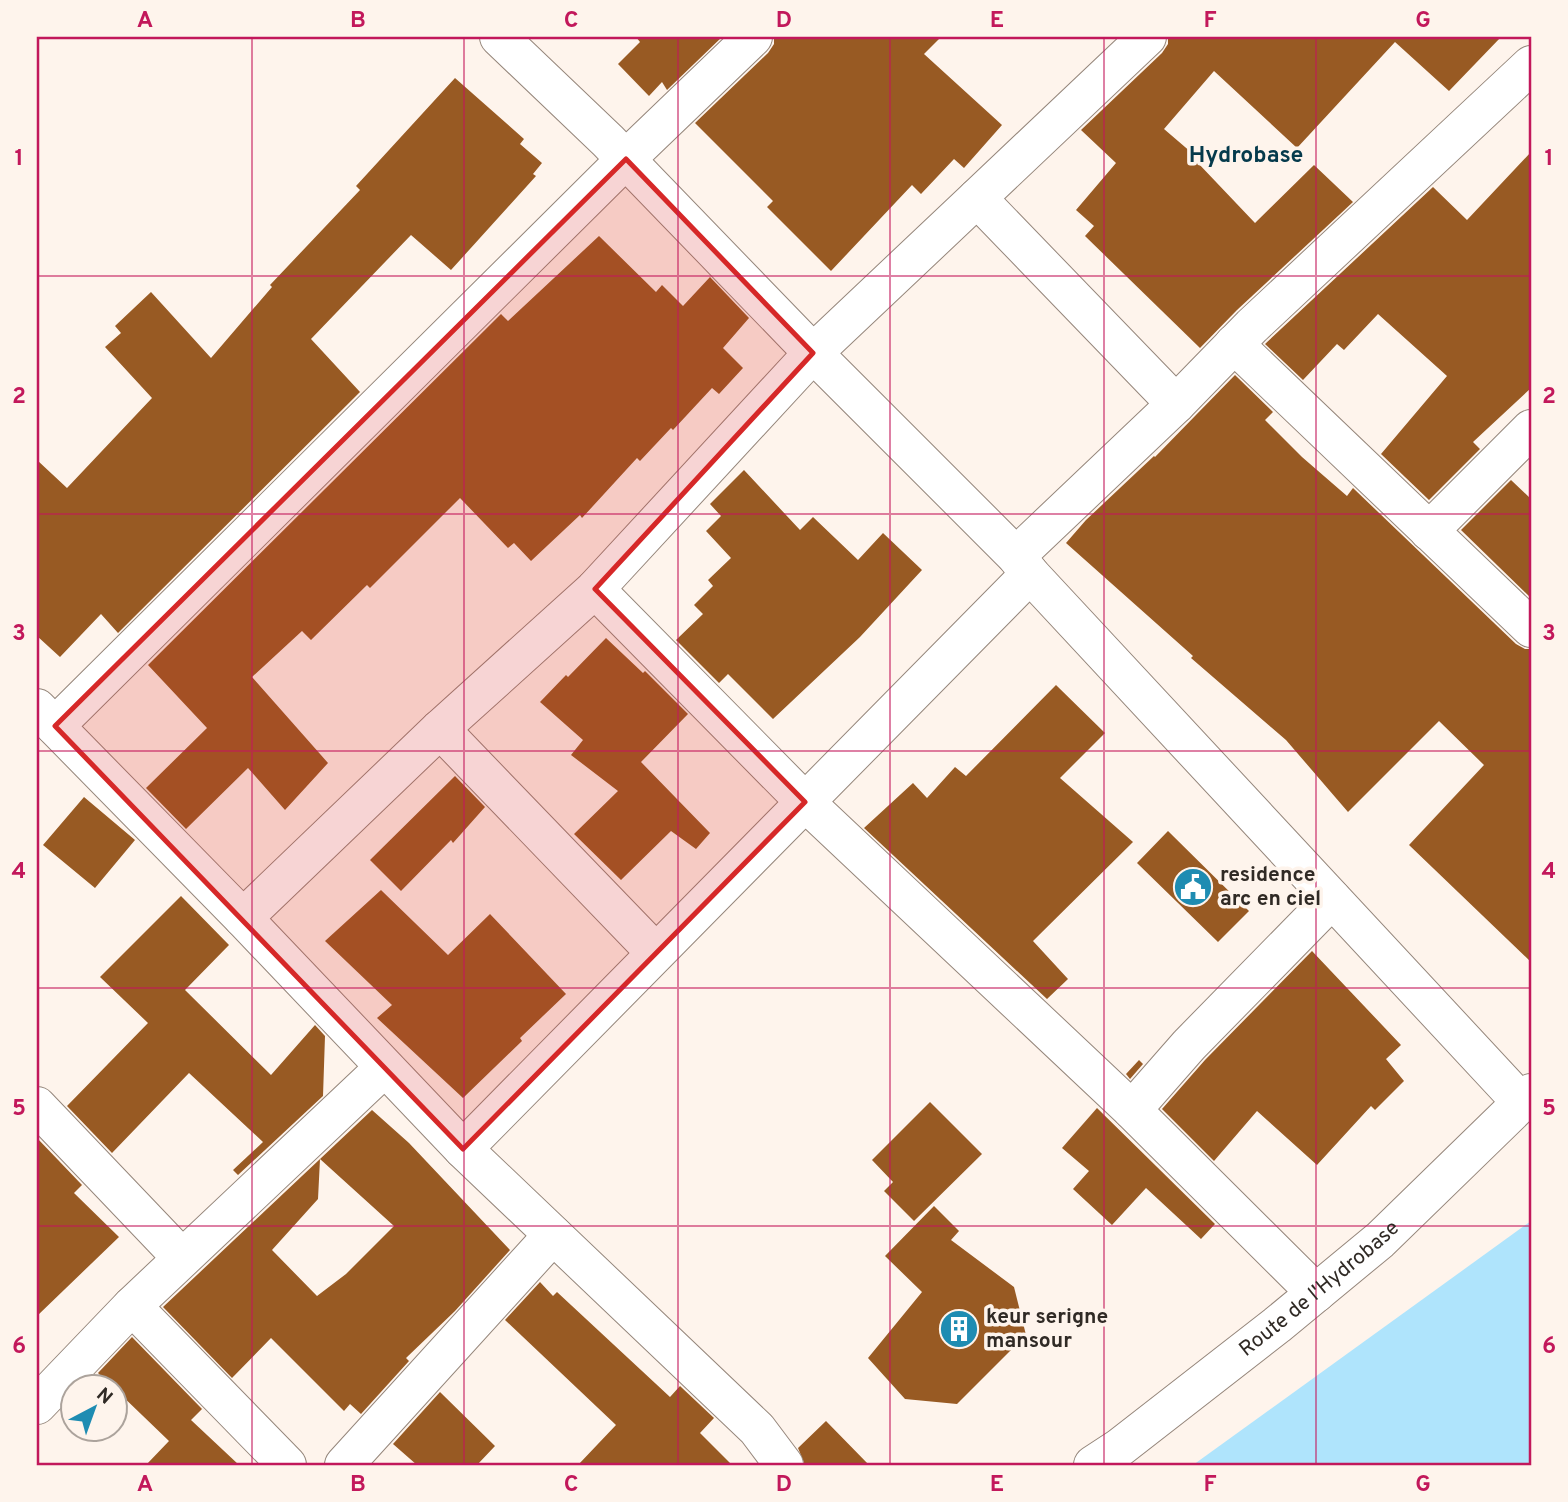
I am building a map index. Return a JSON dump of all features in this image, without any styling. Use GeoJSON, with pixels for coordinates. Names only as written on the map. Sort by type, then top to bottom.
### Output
{"type":"FeatureCollection","features":[{"type":"Feature","properties":{"kind":"street"},"geometry":{"type":"LineString","coordinates":[[499,37],[626,159],[1023,565],[1332,899],[1527,1098]]}},
{"type":"Feature","properties":{"kind":"street"},"geometry":{"type":"LineString","coordinates":[[752,37],[46,717],[243,918],[463,1149],[757,1429],[784,1465]]}},
{"type":"Feature","properties":{"kind":"street"},"geometry":{"type":"LineString","coordinates":[[1514,37],[1531,54]]}},
{"type":"Feature","properties":{"kind":"street"},"geometry":{"type":"LineString","coordinates":[[243,918],[440,729],[595,589],[813,353],[1143,38]]}},
{"type":"Feature","properties":{"kind":"street"},"geometry":{"type":"LineString","coordinates":[[463,1149],[805,802],[1023,565],[1234,344],[1531,65]]}},
{"type":"Feature","properties":{"kind":"street"},"geometry":{"type":"LineString","coordinates":[[977,198],[1176,404]]}},
{"type":"Feature","properties":{"kind":"street"},"geometry":{"type":"LineString","coordinates":[[1234,344],[1531,628]]}},
{"type":"Feature","properties":{"kind":"street"},"geometry":{"type":"LineString","coordinates":[[1429,531],[1531,429]]}},
{"type":"Feature","properties":{"kind":"street"},"geometry":{"type":"LineString","coordinates":[[595,589],[805,802],[1132,1110],[1316,1293]]}},
{"type":"Feature","properties":{"kind":"street"},"geometry":{"type":"LineString","coordinates":[[440,729],[655,952]]}},
{"type":"Feature","properties":{"kind":"street"},"geometry":{"type":"LineString","coordinates":[[1132,1110],[1189,1045],[1332,899]]}},
{"type":"Feature","properties":{"kind":"street"},"geometry":{"type":"LineString","coordinates":[[37,1405],[132,1306],[384,1068]]}},
{"type":"Feature","properties":{"kind":"street","name":"Route de l'Hydrobase"},"geometry":{"type":"LineString","coordinates":[[1093,1465],[1119,1448],[1380,1240],[1527,1098]]}},
{"type":"Feature","properties":{"kind":"street"},"geometry":{"type":"LineString","coordinates":[[37,1106],[182,1258]]}},
{"type":"Feature","properties":{"kind":"street"},"geometry":{"type":"LineString","coordinates":[[360,1459],[553,1235]]}},
{"type":"Feature","properties":{"kind":"street"},"geometry":{"type":"LineString","coordinates":[[132,1306],[286,1465]]}},
{"type":"Feature","properties":{"kind":"highlighted area"},"geometry":{"type":"Polygon","coordinates":[[[626,159],[813,353],[595,589],[805,802],[463,1149],[55,726],[626,159]]]}},
{"type":"Feature","properties":{"kind":"water"},"geometry":{"type":"Polygon","coordinates":[[[1531,1221],[1531,1465],[1193,1465],[1531,1221]]]}},
{"type":"Feature","properties":{"kind":"building"},"geometry":{"type":"Polygon","coordinates":[[[636,37],[722,37],[667,90],[662,82],[649,96],[618,64],[640,42],[636,37]]]}},
{"type":"Feature","properties":{"kind":"building"},"geometry":{"type":"Polygon","coordinates":[[[774,37],[941,37],[924,54],[1002,125],[964,168],[954,159],[921,194],[912,185],[831,271],[767,207],[773,201],[695,123],[768,53],[774,44],[774,37]]]}},
{"type":"Feature","properties":{"kind":"building"},"geometry":{"type":"Polygon","coordinates":[[[1168,37],[1501,37],[1449,91],[1395,42],[1297,148],[1214,71],[1164,129],[1199,159],[1197,162],[1255,223],[1314,165],[1353,202],[1200,348],[1085,236],[1094,226],[1076,210],[1116,163],[1081,130],[1162,53],[1168,44],[1168,37]]]}},
{"type":"Feature","properties":{"kind":"building"},"geometry":{"type":"Polygon","coordinates":[[[455,78],[524,139],[520,144],[542,163],[533,174],[536,176],[451,270],[411,235],[311,339],[360,392],[118,633],[101,614],[60,657],[37,636],[37,460],[67,488],[152,398],[105,347],[121,333],[115,326],[151,292],[211,358],[272,287],[270,285],[360,190],[356,186],[455,78]]]}},
{"type":"Feature","properties":{"kind":"building"},"geometry":{"type":"Polygon","coordinates":[[[1531,152],[1531,388],[1473,442],[1480,449],[1429,500],[1381,454],[1447,376],[1378,314],[1344,350],[1337,344],[1303,380],[1265,344],[1433,187],[1467,220],[1531,152]]]}},
{"type":"Feature","properties":{"kind":"building"},"geometry":{"type":"Polygon","coordinates":[[[599,236],[656,292],[662,285],[683,306],[710,277],[749,318],[723,348],[743,368],[719,394],[712,388],[640,461],[637,458],[582,518],[580,515],[531,561],[514,543],[508,548],[460,498],[370,588],[367,585],[311,640],[302,631],[252,677],[328,763],[285,810],[248,768],[186,829],[146,788],[207,728],[148,665],[501,314],[508,321],[599,236]]]}},
{"type":"Feature","properties":{"kind":"building"},"geometry":{"type":"Polygon","coordinates":[[[1235,375],[1273,412],[1265,420],[1302,457],[1347,496],[1353,488],[1516,644],[1531,649],[1531,962],[1409,845],[1484,765],[1439,721],[1348,812],[1286,740],[1191,658],[1193,656],[1066,543],[1086,520],[1155,457],[1235,375]]]}},
{"type":"Feature","properties":{"kind":"building"},"geometry":{"type":"Polygon","coordinates":[[[744,470],[800,530],[813,517],[858,560],[883,533],[922,570],[860,637],[773,719],[728,674],[719,683],[676,640],[703,614],[694,605],[713,586],[708,580],[731,558],[706,531],[721,516],[710,504],[744,470]]]}},
{"type":"Feature","properties":{"kind":"building"},"geometry":{"type":"Polygon","coordinates":[[[1511,480],[1531,499],[1531,598],[1461,530],[1511,480]]]}},
{"type":"Feature","properties":{"kind":"building"},"geometry":{"type":"Polygon","coordinates":[[[606,638],[643,673],[645,671],[688,714],[641,762],[710,833],[696,849],[671,831],[621,880],[574,834],[618,791],[571,755],[583,740],[540,702],[606,638]]]}},
{"type":"Feature","properties":{"kind":"building"},"geometry":{"type":"Polygon","coordinates":[[[1056,685],[1105,733],[1060,778],[1133,842],[1033,941],[1068,979],[1047,999],[864,828],[913,783],[927,798],[955,767],[966,776],[1056,685]]]}},
{"type":"Feature","properties":{"kind":"building"},"geometry":{"type":"Polygon","coordinates":[[[455,776],[485,807],[453,843],[451,840],[401,891],[370,860],[455,776]]]}},
{"type":"Feature","properties":{"kind":"building"},"geometry":{"type":"Polygon","coordinates":[[[84,797],[135,840],[95,888],[43,845],[84,797]]]}},
{"type":"Feature","properties":{"kind":"building","name":"residence arc en ciel"},"geometry":{"type":"Polygon","coordinates":[[[1168,831],[1249,911],[1218,942],[1137,863],[1168,831]]]}},
{"type":"Feature","properties":{"kind":"building"},"geometry":{"type":"Polygon","coordinates":[[[381,890],[448,955],[490,914],[566,994],[463,1098],[377,1018],[392,1005],[325,941],[381,890]]]}},
{"type":"Feature","properties":{"kind":"building"},"geometry":{"type":"Polygon","coordinates":[[[181,896],[229,945],[185,990],[271,1075],[315,1025],[325,1036],[323,1096],[238,1175],[233,1170],[263,1142],[189,1073],[112,1153],[67,1106],[148,1023],[100,977],[181,896]]]}},
{"type":"Feature","properties":{"kind":"building"},"geometry":{"type":"Polygon","coordinates":[[[1312,951],[1401,1045],[1386,1059],[1404,1081],[1375,1110],[1371,1106],[1317,1165],[1257,1111],[1214,1161],[1162,1109],[1205,1060],[1312,951]]]}},
{"type":"Feature","properties":{"kind":"building"},"geometry":{"type":"Polygon","coordinates":[[[1139,1060],[1143,1064],[1130,1079],[1126,1074],[1139,1060]]]}},
{"type":"Feature","properties":{"kind":"building"},"geometry":{"type":"Polygon","coordinates":[[[930,1102],[982,1154],[914,1221],[884,1191],[893,1182],[872,1160],[930,1102]]]}},
{"type":"Feature","properties":{"kind":"building"},"geometry":{"type":"Polygon","coordinates":[[[1097,1108],[1215,1224],[1201,1239],[1146,1188],[1112,1225],[1073,1189],[1089,1171],[1062,1148],[1097,1108]]]}},
{"type":"Feature","properties":{"kind":"building"},"geometry":{"type":"Polygon","coordinates":[[[372,1110],[409,1143],[510,1250],[455,1311],[406,1358],[409,1361],[361,1414],[350,1404],[344,1411],[271,1338],[232,1378],[163,1307],[320,1159],[372,1110]],[[320,1159],[318,1199],[272,1250],[317,1296],[346,1274],[394,1226],[320,1159]]]}},
{"type":"Feature","properties":{"kind":"building"},"geometry":{"type":"Polygon","coordinates":[[[37,1138],[82,1185],[74,1193],[119,1237],[37,1316],[37,1138]]]}},
{"type":"Feature","properties":{"kind":"building","name":"keur serigne mansour"},"geometry":{"type":"Polygon","coordinates":[[[934,1206],[959,1231],[951,1240],[1014,1287],[1026,1335],[957,1404],[905,1399],[868,1358],[922,1292],[885,1256],[934,1206]]]}},
{"type":"Feature","properties":{"kind":"building"},"geometry":{"type":"Polygon","coordinates":[[[540,1282],[553,1296],[557,1292],[670,1397],[680,1386],[714,1418],[700,1433],[732,1465],[578,1465],[616,1425],[505,1320],[540,1282]]]}},
{"type":"Feature","properties":{"kind":"building"},"geometry":{"type":"Polygon","coordinates":[[[132,1337],[202,1409],[191,1420],[239,1465],[146,1465],[169,1441],[130,1403],[130,1372],[99,1372],[132,1337]]]}},
{"type":"Feature","properties":{"kind":"building"},"geometry":{"type":"Polygon","coordinates":[[[440,1392],[495,1446],[477,1465],[417,1465],[393,1444],[440,1392]]]}},
{"type":"Feature","properties":{"kind":"building"},"geometry":{"type":"Polygon","coordinates":[[[826,1421],[869,1465],[805,1465],[798,1448],[826,1421]]]}},
{"type":"Feature","properties":{"kind":"place","name":"residence arc en ciel"},"geometry":{"type":"Point","coordinates":[1193,887]}},
{"type":"Feature","properties":{"kind":"place","name":"keur serigne mansour"},"geometry":{"type":"Point","coordinates":[959,1329]}},
{"type":"Feature","properties":{"kind":"district","name":"Hydrobase"},"geometry":{"type":"Point","coordinates":[1246,156]}}]}
